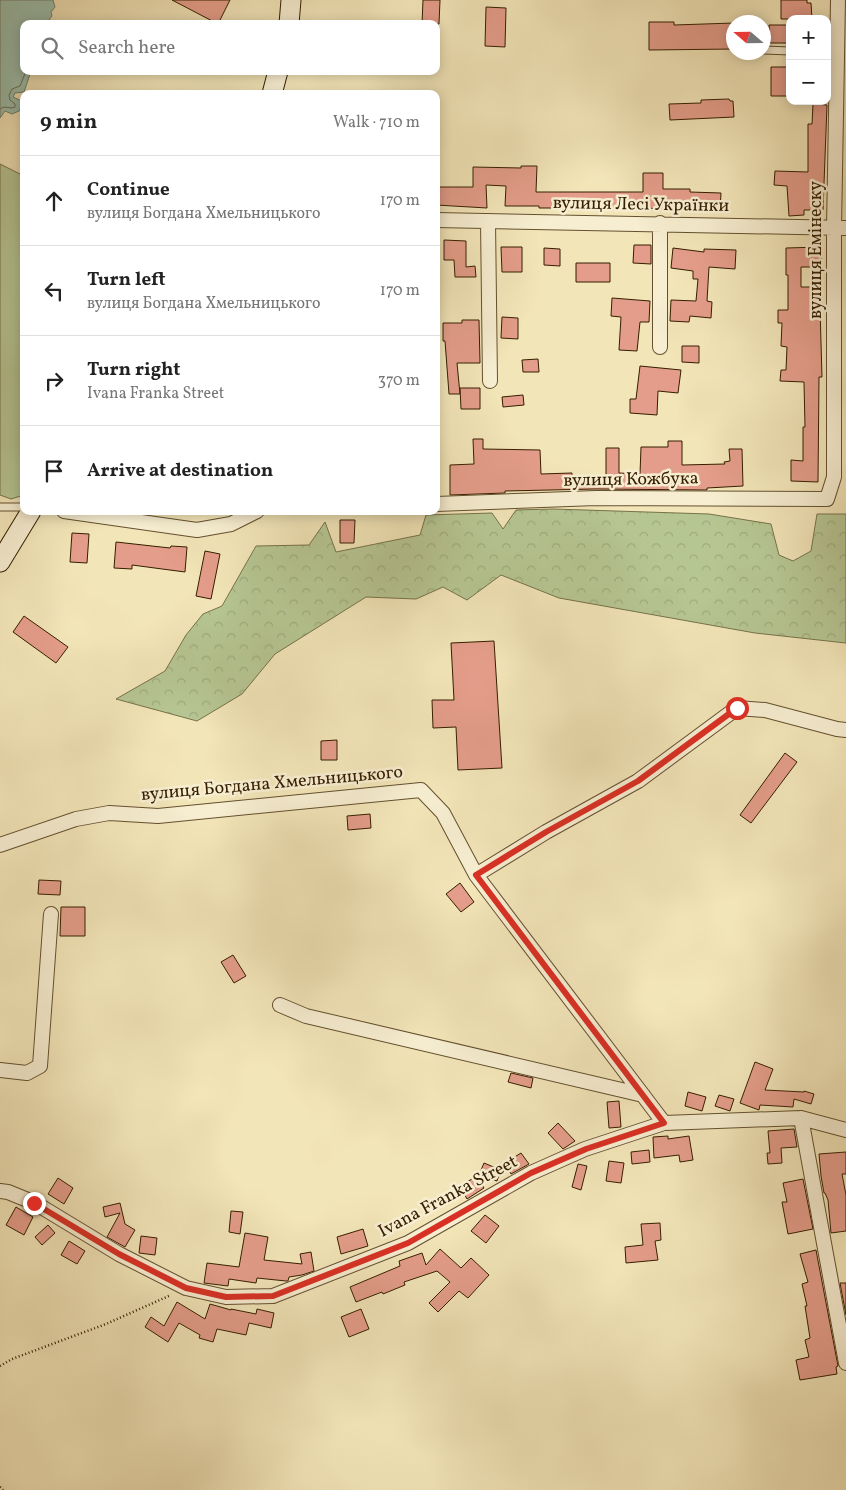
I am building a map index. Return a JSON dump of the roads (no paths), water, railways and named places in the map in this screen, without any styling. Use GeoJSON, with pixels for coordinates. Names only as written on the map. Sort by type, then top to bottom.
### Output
{"type":"FeatureCollection","features":[{"type":"Feature","properties":{"kind":"street"},"geometry":{"type":"LineString","coordinates":[[289,20],[291,0]]}},
{"type":"Feature","properties":{"kind":"street","name":"вулиця Емінеску"},"geometry":{"type":"LineString","coordinates":[[827,499],[834,477],[840,228],[838,0]]}},
{"type":"Feature","properties":{"kind":"street"},"geometry":{"type":"LineString","coordinates":[[273,90],[277,75]]}},
{"type":"Feature","properties":{"kind":"street","name":"вулиця Лесі Українки"},"geometry":{"type":"LineString","coordinates":[[440,220],[840,228]]}},
{"type":"Feature","properties":{"kind":"street"},"geometry":{"type":"LineString","coordinates":[[488,221],[490,381]]}},
{"type":"Feature","properties":{"kind":"street"},"geometry":{"type":"LineString","coordinates":[[660,223],[660,347]]}},
{"type":"Feature","properties":{"kind":"street","name":"вулиця Кожбука"},"geometry":{"type":"LineString","coordinates":[[440,504],[596,498],[726,497],[827,499]]}},
{"type":"Feature","properties":{"kind":"street"},"geometry":{"type":"LineString","coordinates":[[0,562],[29,515]]}},
{"type":"Feature","properties":{"kind":"street"},"geometry":{"type":"LineString","coordinates":[[92,515],[197,530],[231,524],[248,515]]}},
{"type":"Feature","properties":{"kind":"street"},"geometry":{"type":"LineString","coordinates":[[476,875],[546,832],[638,781],[737,708],[765,710],[846,730]]}},
{"type":"Feature","properties":{"kind":"street","name":"вулиця Богдана Хмельницького"},"geometry":{"type":"LineString","coordinates":[[0,845],[76,819],[109,813],[158,816],[421,790],[443,813],[476,875],[664,1123]]}},
{"type":"Feature","properties":{"kind":"street"},"geometry":{"type":"LineString","coordinates":[[0,1070],[27,1073],[40,1066],[51,914]]}},
{"type":"Feature","properties":{"kind":"street"},"geometry":{"type":"LineString","coordinates":[[280,1005],[306,1016],[643,1095]]}},
{"type":"Feature","properties":{"kind":"street"},"geometry":{"type":"LineString","coordinates":[[801,1118],[846,1363]]}},
{"type":"Feature","properties":{"kind":"street","name":"Ivana Franka Street"},"geometry":{"type":"LineString","coordinates":[[0,1191],[8,1192],[34,1203],[119,1254],[186,1288],[226,1297],[273,1296],[408,1243],[531,1173],[586,1149],[664,1123],[801,1118],[846,1130]]}},
{"type":"Feature","properties":{"kind":"lane"},"geometry":{"type":"LineString","coordinates":[[771,50],[786,51]]}},
{"type":"Feature","properties":{"kind":"lane"},"geometry":{"type":"LineString","coordinates":[[0,507],[20,507]]}},
{"type":"Feature","properties":{"kind":"water"},"geometry":{"type":"Polygon","coordinates":[[[0,0],[53,0],[55,7],[49,20],[20,20],[20,75],[30,75],[25,90],[15,93],[13,97],[20,100],[19,111],[12,114],[5,111],[0,118],[0,0]]]}}]}
